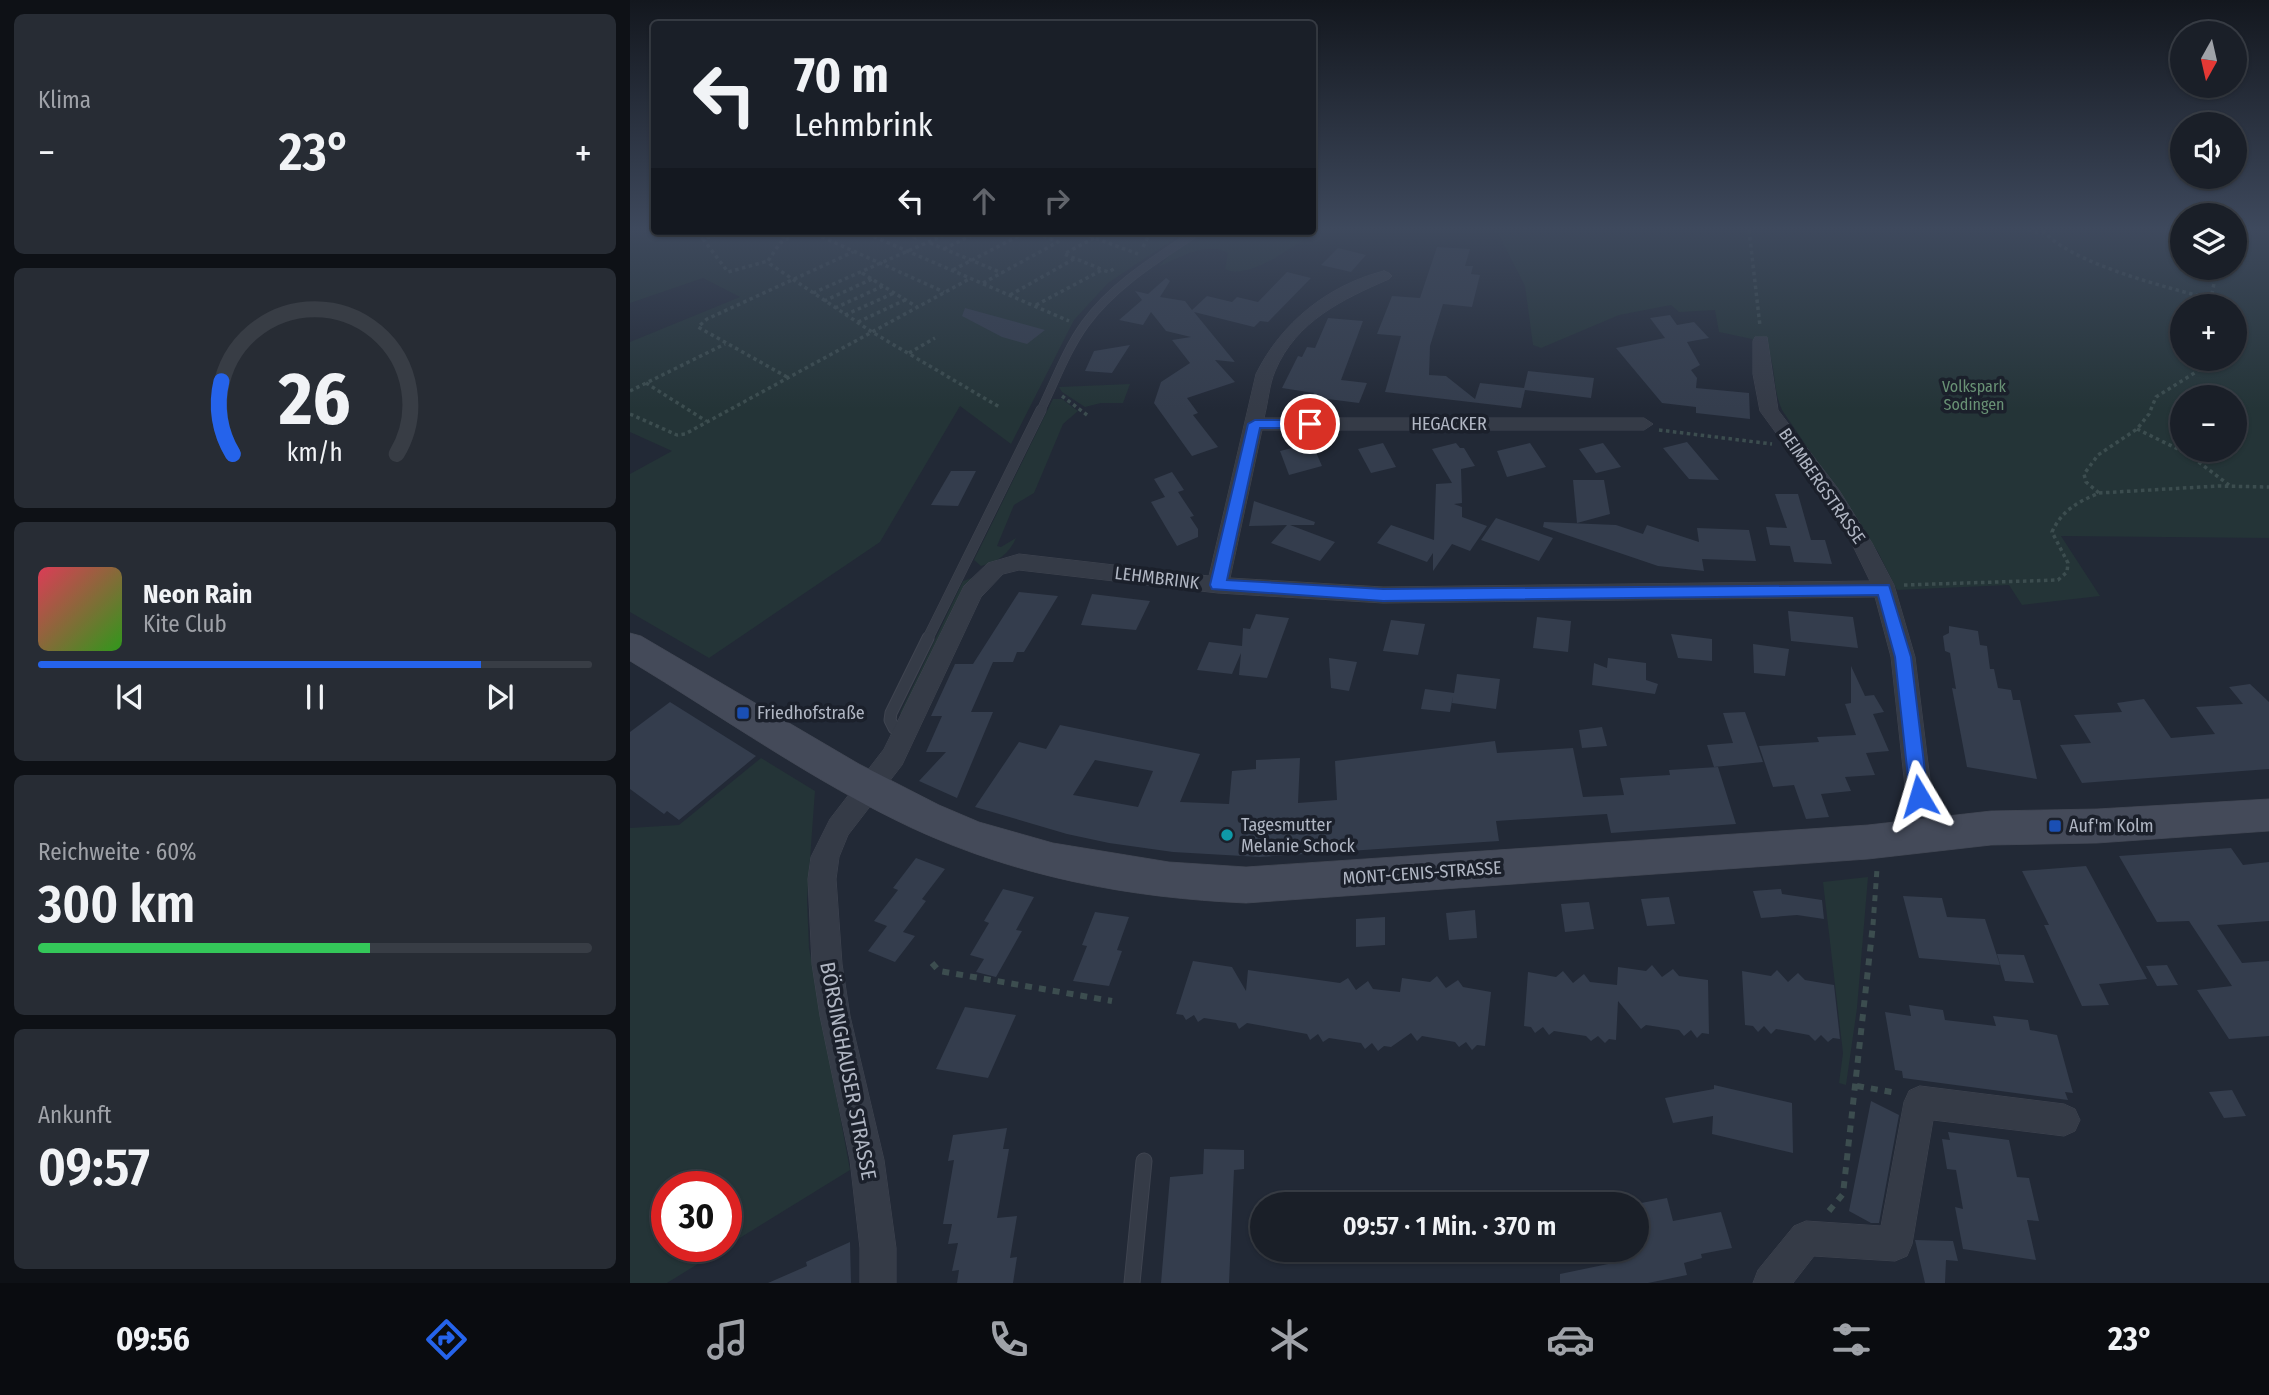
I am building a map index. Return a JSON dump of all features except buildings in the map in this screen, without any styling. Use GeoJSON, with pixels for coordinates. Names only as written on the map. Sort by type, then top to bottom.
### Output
{"type":"FeatureCollection","features":[{"type":"Feature","properties":{"kind":"main road","name":"MONT-CENIS-STRASSE"},"geometry":{"type":"LineString","coordinates":[[630,645],[870,789],[940,823],[1014,850],[1103,871],[1211,884],[1247,885],[1868,842],[1991,828],[2097,826],[2269,815]]}},
{"type":"Feature","properties":{"kind":"street"},"geometry":{"type":"LineString","coordinates":[[1218,585],[1265,374],[1272,356],[1290,331],[1306,317],[1351,290]]}},
{"type":"Feature","properties":{"kind":"street","name":"BEIMBERGSTRASSE"},"geometry":{"type":"LineString","coordinates":[[1761,341],[1762,374],[1769,411],[1863,543],[1884,589],[1903,657],[1919,796],[1930,835]]}},
{"type":"Feature","properties":{"kind":"street","name":"HEGACKER"},"geometry":{"type":"LineString","coordinates":[[1255,424],[1644,424]]}},
{"type":"Feature","properties":{"kind":"street","name":"LEHMBRINK"},"geometry":{"type":"LineString","coordinates":[[907,729],[978,583],[996,568],[1019,562],[1218,585],[1383,595],[1884,589]]}},
{"type":"Feature","properties":{"kind":"street"},"geometry":{"type":"LineString","coordinates":[[870,789],[893,757],[907,729]]}},
{"type":"Feature","properties":{"kind":"street","name":"BÖRSINGHAUSER STRASSE"},"geometry":{"type":"LineString","coordinates":[[870,789],[839,827],[829,844],[822,879],[827,964],[835,1016],[867,1160],[878,1248],[878,1283]]}},
{"type":"Feature","properties":{"kind":"street"},"geometry":{"type":"LineString","coordinates":[[1772,1283],[1806,1238],[1895,1244],[1920,1102],[2064,1120]]}},
{"type":"Feature","properties":{"kind":"lane"},"geometry":{"type":"LineString","coordinates":[[907,729],[894,728],[890,720],[891,713],[1083,326],[1114,290]]}},
{"type":"Feature","properties":{"kind":"lane"},"geometry":{"type":"LineString","coordinates":[[1132,1283],[1144,1161]]}},
{"type":"Feature","properties":{"kind":"path"},"geometry":{"type":"LineString","coordinates":[[771,290],[700,323],[698,327],[788,377]]}},
{"type":"Feature","properties":{"kind":"path"},"geometry":{"type":"LineString","coordinates":[[806,290],[1001,408]]}},
{"type":"Feature","properties":{"kind":"path"},"geometry":{"type":"LineString","coordinates":[[812,294],[821,290]]}},
{"type":"Feature","properties":{"kind":"path"},"geometry":{"type":"LineString","coordinates":[[823,301],[848,290]]}},
{"type":"Feature","properties":{"kind":"path"},"geometry":{"type":"LineString","coordinates":[[835,308],[875,290]]}},
{"type":"Feature","properties":{"kind":"path"},"geometry":{"type":"LineString","coordinates":[[889,290],[917,307]]}},
{"type":"Feature","properties":{"kind":"path"},"geometry":{"type":"LineString","coordinates":[[940,290],[945,292]]}},
{"type":"Feature","properties":{"kind":"path"},"geometry":{"type":"LineString","coordinates":[[630,414],[677,435],[685,434],[949,290]]}},
{"type":"Feature","properties":{"kind":"path"},"geometry":{"type":"LineString","coordinates":[[998,290],[1083,326]]}},
{"type":"Feature","properties":{"kind":"path"},"geometry":{"type":"LineString","coordinates":[[1010,295],[1019,290]]}},
{"type":"Feature","properties":{"kind":"path"},"geometry":{"type":"LineString","coordinates":[[1035,306],[1065,290]]}},
{"type":"Feature","properties":{"kind":"path"},"geometry":{"type":"LineString","coordinates":[[1755,290],[1761,341]]}},
{"type":"Feature","properties":{"kind":"path"},"geometry":{"type":"LineString","coordinates":[[2173,290],[2190,294]]}},
{"type":"Feature","properties":{"kind":"path"},"geometry":{"type":"LineString","coordinates":[[845,315],[894,293]]}},
{"type":"Feature","properties":{"kind":"path"},"geometry":{"type":"LineString","coordinates":[[857,323],[905,300]]}},
{"type":"Feature","properties":{"kind":"path"},"geometry":{"type":"LineString","coordinates":[[908,353],[935,338]]}},
{"type":"Feature","properties":{"kind":"path"},"geometry":{"type":"LineString","coordinates":[[630,391],[725,344]]}},
{"type":"Feature","properties":{"kind":"path"},"geometry":{"type":"LineString","coordinates":[[2099,493],[2086,482],[2084,474],[2098,455],[2137,429],[2149,414],[2156,397],[2197,371]]}},
{"type":"Feature","properties":{"kind":"path"},"geometry":{"type":"LineString","coordinates":[[646,383],[706,421]]}},
{"type":"Feature","properties":{"kind":"path"},"geometry":{"type":"LineString","coordinates":[[1065,397],[1087,415]]}},
{"type":"Feature","properties":{"kind":"path"},"geometry":{"type":"LineString","coordinates":[[2137,429],[2188,454],[2230,485]]}},
{"type":"Feature","properties":{"kind":"path"},"geometry":{"type":"LineString","coordinates":[[1666,432],[1797,447]]}},
{"type":"Feature","properties":{"kind":"path"},"geometry":{"type":"LineString","coordinates":[[1909,584],[2058,580],[2067,572],[2068,563],[2052,532],[2059,515],[2075,503],[2099,493],[2230,485],[2269,487]]}},
{"type":"Feature","properties":{"kind":"path"},"geometry":{"type":"LineString","coordinates":[[1806,1238],[1843,1194],[1857,1086],[1878,875],[1868,842]]}},
{"type":"Feature","properties":{"kind":"path"},"geometry":{"type":"LineString","coordinates":[[932,963],[939,971],[1112,1001]]}},
{"type":"Feature","properties":{"kind":"path"},"geometry":{"type":"LineString","coordinates":[[1857,1086],[1898,1093]]}},
{"type":"Feature","properties":{"kind":"green space"},"geometry":{"type":"Polygon","coordinates":[[[630,290],[668,290],[630,303],[630,290]]]}},
{"type":"Feature","properties":{"kind":"green space"},"geometry":{"type":"Polygon","coordinates":[[[726,290],[1102,290],[1074,320],[1011,444],[960,406],[880,542],[709,658],[630,612],[630,474],[672,451],[630,432],[630,342],[740,297],[726,290]]]}},
{"type":"Feature","properties":{"kind":"green space","name":"Volkspark Sodingen"},"geometry":{"type":"Polygon","coordinates":[[[1526,290],[2269,290],[2269,538],[2061,536],[2100,596],[2022,605],[2009,585],[1897,590],[1878,552],[1782,410],[1767,348],[1755,347],[1752,339],[1719,332],[1715,310],[1679,312],[1671,305],[1619,315],[1541,348],[1533,345],[1526,290]]]}},
{"type":"Feature","properties":{"kind":"green space"},"geometry":{"type":"Polygon","coordinates":[[[1130,384],[1123,403],[1101,403],[1085,407],[1062,392],[1059,387],[1130,384]]]}},
{"type":"Feature","properties":{"kind":"green space"},"geometry":{"type":"Polygon","coordinates":[[[1053,399],[1062,399],[1078,411],[1063,424],[1034,493],[1014,505],[997,546],[1001,547],[1016,538],[1010,549],[993,562],[981,566],[974,560],[1053,399]]]}},
{"type":"Feature","properties":{"kind":"green space"},"geometry":{"type":"Polygon","coordinates":[[[972,578],[901,714],[963,581],[972,578]]]}},
{"type":"Feature","properties":{"kind":"green space"},"geometry":{"type":"Polygon","coordinates":[[[761,758],[815,791],[807,900],[809,948],[850,1170],[742,1237],[742,1171],[651,1171],[651,1262],[701,1262],[667,1283],[630,1283],[630,828],[679,825],[761,758]]]}},
{"type":"Feature","properties":{"kind":"green space"},"geometry":{"type":"Polygon","coordinates":[[[1868,877],[1857,1008],[1846,1085],[1839,1083],[1843,1053],[1823,882],[1868,877]]]}},
{"type":"Feature","properties":{"kind":"place","name":"Friedhofstraße"},"geometry":{"type":"Point","coordinates":[743,713]}},
{"type":"Feature","properties":{"kind":"place","name":"Auf'm Kolm"},"geometry":{"type":"Point","coordinates":[2055,826]}},
{"type":"Feature","properties":{"kind":"place","name":"Tagesmutter Melanie Schock"},"geometry":{"type":"Point","coordinates":[1227,835]}},
{"type":"Feature","properties":{"kind":"route"},"geometry":{"type":"LineString","coordinates":[[1310,424],[1255,424],[1218,585],[1383,595],[1884,589],[1903,657],[1919,796]]}}]}
